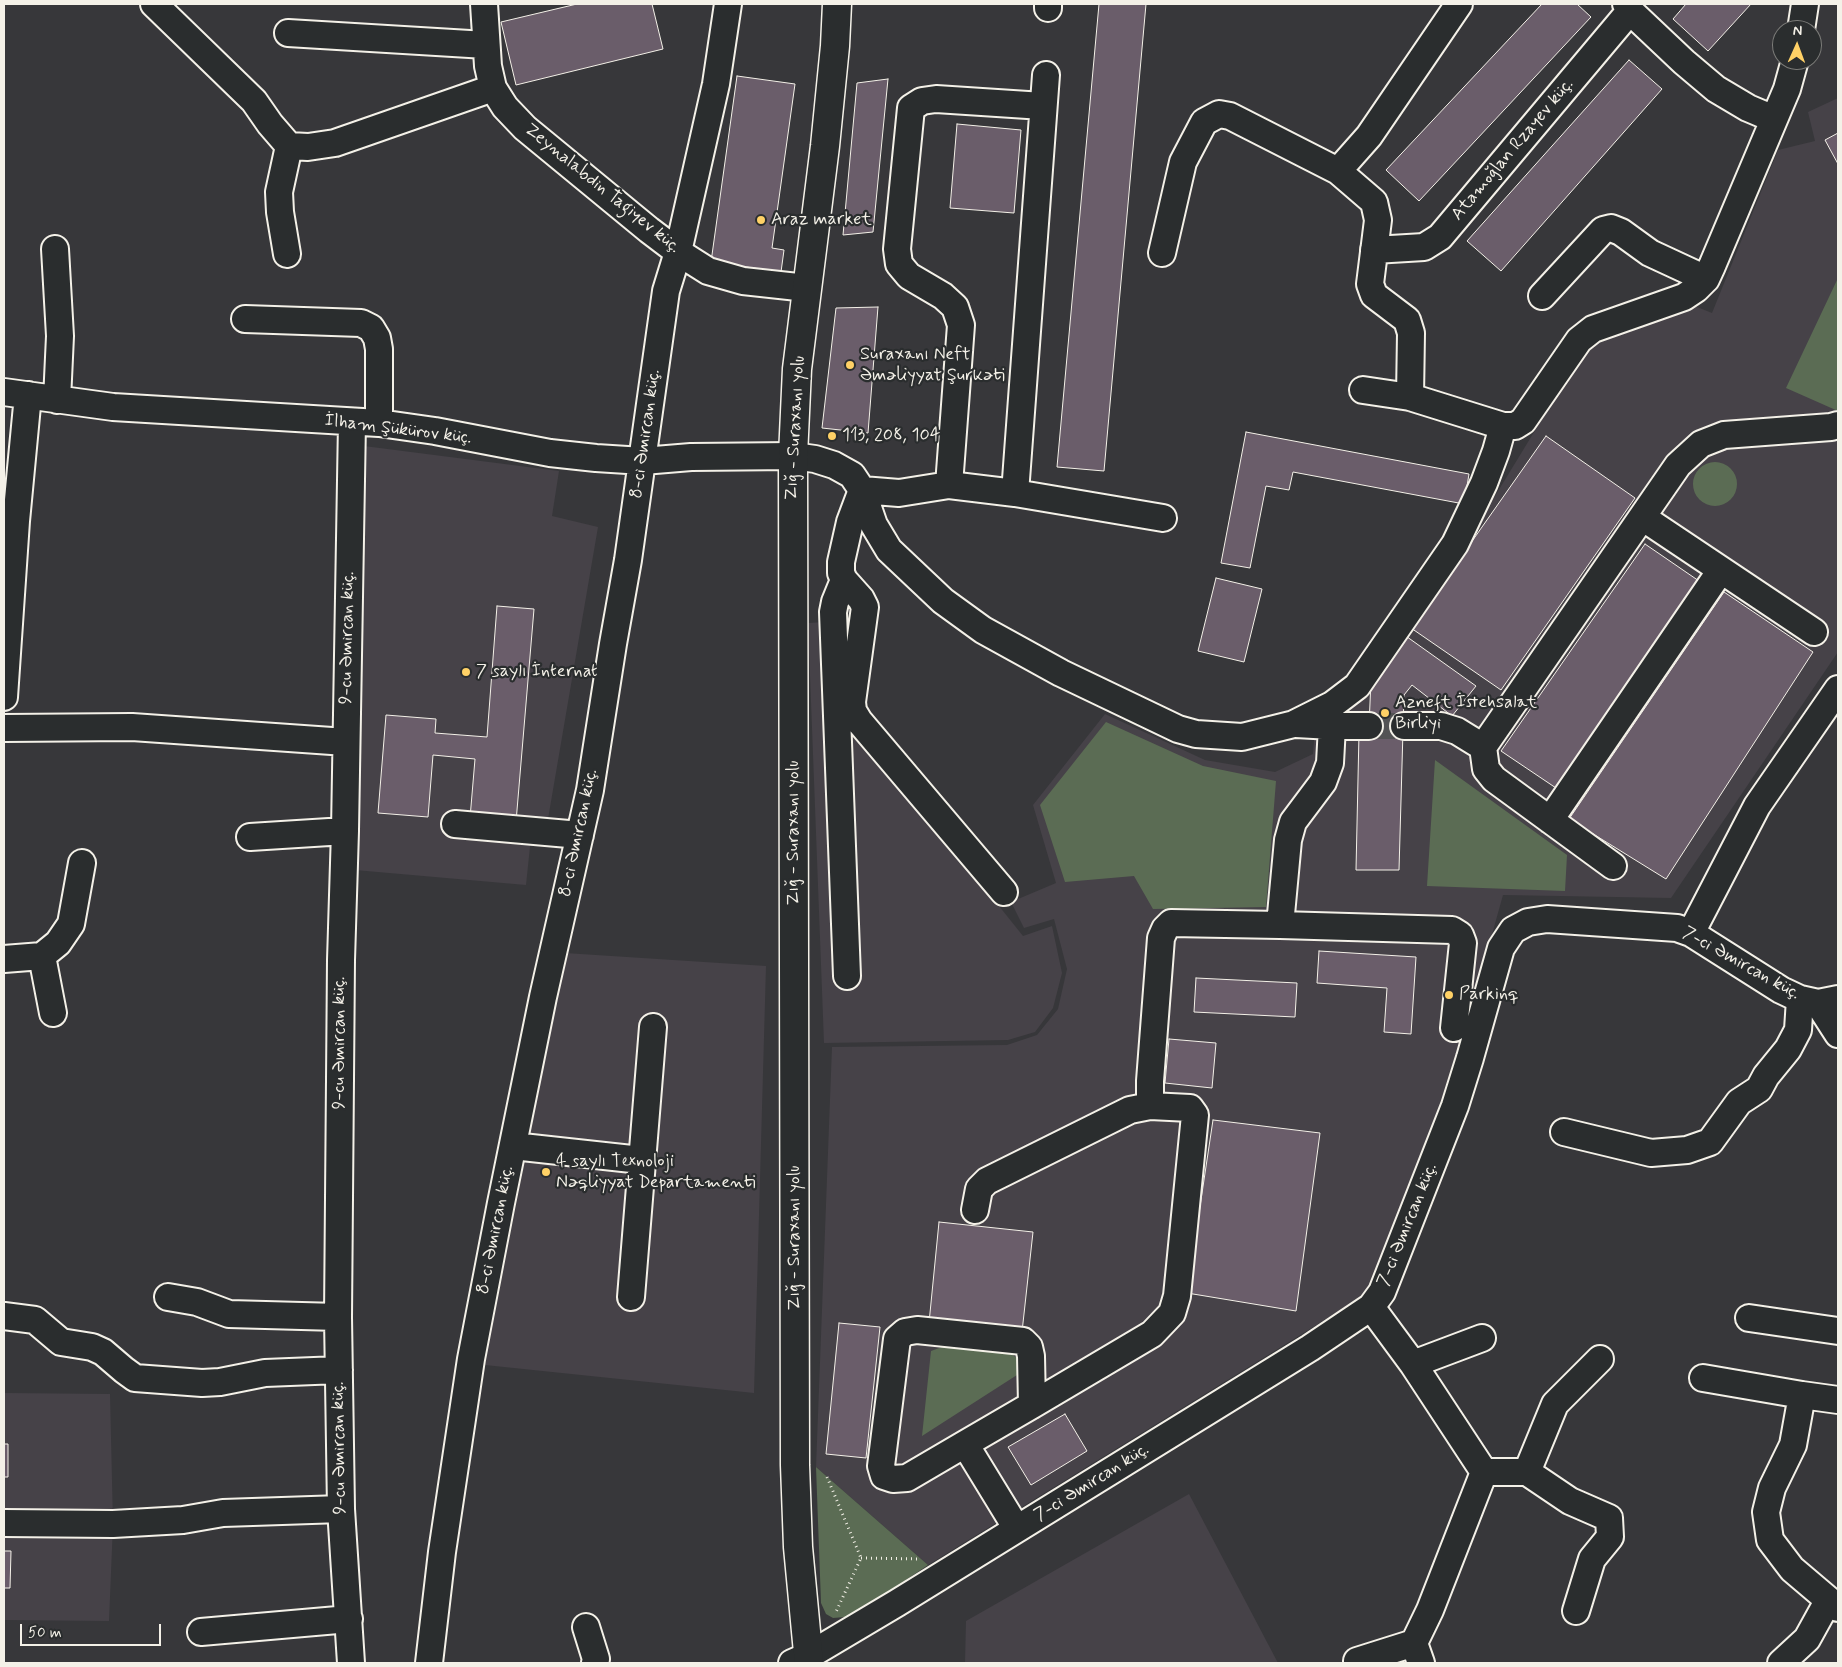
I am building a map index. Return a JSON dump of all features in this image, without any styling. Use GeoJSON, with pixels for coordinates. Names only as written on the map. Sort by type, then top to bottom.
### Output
{"type":"FeatureCollection","features":[{"type":"Feature","properties":{"kind":"main road","name":"Zığ - Suraxanı yolu"},"geometry":{"type":"LineString","coordinates":[[803,1661],[795,1465],[792,456],[797,369],[826,137],[836,4]]}},
{"type":"Feature","properties":{"kind":"street"},"geometry":{"type":"LineString","coordinates":[[154,4],[254,101],[289,146],[308,147],[335,143],[493,88]]}},
{"type":"Feature","properties":{"kind":"street","name":"8-ci Əmircan küç."},"geometry":{"type":"LineString","coordinates":[[429,1663],[442,1552],[471,1359],[542,997],[590,790],[643,461],[666,291],[678,252],[716,84],[728,4]]}},
{"type":"Feature","properties":{"kind":"street"},"geometry":{"type":"LineString","coordinates":[[1338,170],[1369,136],[1459,4]]}},
{"type":"Feature","properties":{"kind":"street"},"geometry":{"type":"LineString","coordinates":[[1803,20],[1805,4]]}},
{"type":"Feature","properties":{"kind":"street","name":"Zeynalabdin Tagiyev küç."},"geometry":{"type":"LineString","coordinates":[[491,5],[486,45],[493,88],[505,107],[525,128],[649,230],[678,252],[708,271],[743,281],[807,288]]}},
{"type":"Feature","properties":{"kind":"street","name":"Atamoğlan Rzayev küç."},"geometry":{"type":"LineString","coordinates":[[1374,250],[1424,247],[1440,237],[1628,7],[1684,62],[1716,89],[1748,108],[1774,119]]}},
{"type":"Feature","properties":{"kind":"street"},"geometry":{"type":"LineString","coordinates":[[288,33],[486,45]]}},
{"type":"Feature","properties":{"kind":"street"},"geometry":{"type":"LineString","coordinates":[[1363,390],[1410,397],[1503,426],[1515,426],[1523,421],[1579,340],[1593,329],[1684,297],[1706,279],[1787,89],[1792,70]]}},
{"type":"Feature","properties":{"kind":"street"},"geometry":{"type":"LineString","coordinates":[[1015,493],[1046,75]]}},
{"type":"Feature","properties":{"kind":"street"},"geometry":{"type":"LineString","coordinates":[[949,485],[961,325],[955,307],[943,296],[909,276],[899,264],[897,249],[911,108],[922,101],[936,99],[1043,106]]}},
{"type":"Feature","properties":{"kind":"street"},"geometry":{"type":"LineString","coordinates":[[1162,253],[1183,162],[1204,122],[1219,114],[1230,116],[1338,170],[1374,202],[1378,220],[1370,284],[1374,295],[1407,320],[1411,333],[1410,397]]}},
{"type":"Feature","properties":{"kind":"street"},"geometry":{"type":"LineString","coordinates":[[287,254],[280,212],[280,192],[289,146]]}},
{"type":"Feature","properties":{"kind":"street"},"geometry":{"type":"LineString","coordinates":[[1542,296],[1603,230],[1611,228],[1621,232],[1650,253],[1706,279]]}},
{"type":"Feature","properties":{"kind":"street"},"geometry":{"type":"LineString","coordinates":[[55,249],[60,336],[58,400]]}},
{"type":"Feature","properties":{"kind":"street"},"geometry":{"type":"LineString","coordinates":[[245,319],[361,323],[371,328],[377,338],[379,348],[379,423]]}},
{"type":"Feature","properties":{"kind":"street"},"geometry":{"type":"LineString","coordinates":[[4,697],[16,521],[16,394]]}},
{"type":"Feature","properties":{"kind":"street","name":"İlham Şükürov küç."},"geometry":{"type":"LineString","coordinates":[[16,394],[113,407],[379,423],[435,431],[550,453],[643,461],[792,456],[815,459],[834,465],[852,475],[862,490]]}},
{"type":"Feature","properties":{"kind":"street","name":"9-cu Əmircan küç."},"geometry":{"type":"LineString","coordinates":[[351,1663],[341,1508],[338,1317],[341,960],[352,422]]}},
{"type":"Feature","properties":{"kind":"street"},"geometry":{"type":"LineString","coordinates":[[1613,866],[1494,779],[1486,769],[1483,747],[1678,465],[1701,444],[1724,435],[1831,427],[1838,424]]}},
{"type":"Feature","properties":{"kind":"street"},"geometry":{"type":"LineString","coordinates":[[862,490],[874,525],[889,550],[944,601],[983,630],[1061,674],[1178,729],[1196,734],[1242,737],[1294,724],[1332,705],[1357,686],[1455,544],[1484,483],[1503,426]]}},
{"type":"Feature","properties":{"kind":"street"},"geometry":{"type":"LineString","coordinates":[[862,490],[899,493],[949,485],[1015,493],[1163,518]]}},
{"type":"Feature","properties":{"kind":"street"},"geometry":{"type":"LineString","coordinates":[[862,490],[850,522],[841,562],[841,573],[844,580],[861,599],[865,607],[852,702],[853,712],[1004,892]]}},
{"type":"Feature","properties":{"kind":"street"},"geometry":{"type":"LineString","coordinates":[[1642,517],[1814,632]]}},
{"type":"Feature","properties":{"kind":"street"},"geometry":{"type":"LineString","coordinates":[[1550,820],[1720,570]]}},
{"type":"Feature","properties":{"kind":"street"},"geometry":{"type":"LineString","coordinates":[[844,580],[833,612],[847,976]]}},
{"type":"Feature","properties":{"kind":"street"},"geometry":{"type":"LineString","coordinates":[[1690,933],[1758,806],[1838,689]]}},
{"type":"Feature","properties":{"kind":"street"},"geometry":{"type":"LineString","coordinates":[[1294,724],[1369,726]]}},
{"type":"Feature","properties":{"kind":"street"},"geometry":{"type":"LineString","coordinates":[[4,728],[132,726],[346,742]]}},
{"type":"Feature","properties":{"kind":"street"},"geometry":{"type":"LineString","coordinates":[[1280,925],[1288,840],[1293,822],[1324,782],[1330,763],[1332,726]]}},
{"type":"Feature","properties":{"kind":"street"},"geometry":{"type":"LineString","coordinates":[[1404,726],[1441,726],[1457,731],[1483,747]]}},
{"type":"Feature","properties":{"kind":"street"},"geometry":{"type":"LineString","coordinates":[[455,824],[580,835]]}},
{"type":"Feature","properties":{"kind":"street"},"geometry":{"type":"LineString","coordinates":[[250,837],[345,831]]}},
{"type":"Feature","properties":{"kind":"street"},"geometry":{"type":"LineString","coordinates":[[4,959],[42,956],[58,943],[71,924],[82,863]]}},
{"type":"Feature","properties":{"kind":"street","name":"7-ci Əmircan küç."},"geometry":{"type":"LineString","coordinates":[[803,1661],[1310,1348],[1371,1307],[1382,1292],[1455,1106],[1501,948],[1513,930],[1528,922],[1547,919],[1676,928],[1690,933],[1780,990],[1819,1000]]}},
{"type":"Feature","properties":{"kind":"street"},"geometry":{"type":"LineString","coordinates":[[1150,1106],[1150,1081],[1161,938],[1164,928],[1171,923],[1452,930],[1460,935],[1463,943],[1454,1028]]}},
{"type":"Feature","properties":{"kind":"street"},"geometry":{"type":"LineString","coordinates":[[42,956],[53,1013]]}},
{"type":"Feature","properties":{"kind":"street"},"geometry":{"type":"LineString","coordinates":[[1564,1132],[1651,1153],[1687,1150],[1710,1142],[1739,1102],[1759,1088],[1766,1076],[1788,1049],[1798,1030],[1819,1000],[1838,1034]]}},
{"type":"Feature","properties":{"kind":"street"},"geometry":{"type":"LineString","coordinates":[[631,1297],[653,1027]]}},
{"type":"Feature","properties":{"kind":"street"},"geometry":{"type":"LineString","coordinates":[[975,1210],[979,1189],[987,1181],[1130,1110],[1150,1106],[1190,1108],[1195,1115],[1177,1296],[1172,1313],[1152,1334],[1032,1405],[907,1478],[893,1479],[884,1476],[881,1466],[897,1339],[905,1332],[917,1330],[1023,1341],[1029,1347],[1031,1356],[1032,1405]]}},
{"type":"Feature","properties":{"kind":"street"},"geometry":{"type":"LineString","coordinates":[[513,1146],[641,1160]]}},
{"type":"Feature","properties":{"kind":"street"},"geometry":{"type":"LineString","coordinates":[[168,1297],[197,1302],[229,1314],[338,1317]]}},
{"type":"Feature","properties":{"kind":"street"},"geometry":{"type":"LineString","coordinates":[[1371,1307],[1413,1364],[1484,1472]]}},
{"type":"Feature","properties":{"kind":"street"},"geometry":{"type":"LineString","coordinates":[[4,1316],[35,1320],[61,1342],[92,1347],[104,1352],[135,1378],[202,1383],[220,1382],[265,1373],[339,1370]]}},
{"type":"Feature","properties":{"kind":"street"},"geometry":{"type":"LineString","coordinates":[[1749,1318],[1838,1331]]}},
{"type":"Feature","properties":{"kind":"street"},"geometry":{"type":"LineString","coordinates":[[1413,1364],[1482,1338]]}},
{"type":"Feature","properties":{"kind":"street"},"geometry":{"type":"LineString","coordinates":[[1527,1472],[1555,1404],[1600,1359]]}},
{"type":"Feature","properties":{"kind":"street"},"geometry":{"type":"LineString","coordinates":[[1703,1378],[1838,1400]]}},
{"type":"Feature","properties":{"kind":"street"},"geometry":{"type":"LineString","coordinates":[[1781,1663],[1807,1639],[1833,1605],[1792,1569],[1770,1540],[1766,1512],[1772,1488],[1793,1445],[1802,1395]]}},
{"type":"Feature","properties":{"kind":"street"},"geometry":{"type":"LineString","coordinates":[[965,1444],[1017,1529]]}},
{"type":"Feature","properties":{"kind":"street"},"geometry":{"type":"LineString","coordinates":[[1484,1472],[1527,1472],[1570,1500],[1609,1518],[1610,1537],[1592,1559],[1576,1611]]}},
{"type":"Feature","properties":{"kind":"street"},"geometry":{"type":"LineString","coordinates":[[1357,1661],[1417,1653],[1430,1610],[1484,1472]]}},
{"type":"Feature","properties":{"kind":"street"},"geometry":{"type":"LineString","coordinates":[[4,1523],[113,1524],[183,1520],[223,1513],[341,1508]]}},
{"type":"Feature","properties":{"kind":"street"},"geometry":{"type":"LineString","coordinates":[[201,1632],[349,1618]]}},
{"type":"Feature","properties":{"kind":"street"},"geometry":{"type":"LineString","coordinates":[[586,1628],[596,1659],[595,1663]]}},
{"type":"Feature","properties":{"kind":"path"},"geometry":{"type":"LineString","coordinates":[[827,1477],[860,1558],[833,1618]]}},
{"type":"Feature","properties":{"kind":"path"},"geometry":{"type":"LineString","coordinates":[[860,1558],[921,1559]]}},
{"type":"Feature","properties":{"kind":"shaded area","name":"Azneft İstehsalat Birliyi"},"geometry":{"type":"Polygon","coordinates":[[[1838,98],[1838,652],[1671,898],[1503,895],[1446,1099],[1370,1292],[928,1565],[816,1467],[832,1047],[1007,1045],[1037,1035],[1058,1009],[1067,969],[1054,919],[1024,928],[1011,902],[1056,883],[1033,805],[1105,714],[1205,760],[1275,772],[1313,754],[1316,719],[1369,678],[1492,501],[1589,342],[1692,305],[1712,313],[1778,150],[1815,141],[1808,112],[1838,98]]]}},
{"type":"Feature","properties":{"kind":"shaded area","name":"7 saylı İnternat"},"geometry":{"type":"Polygon","coordinates":[[[364,446],[559,471],[552,516],[598,527],[548,819],[533,818],[526,885],[355,870],[364,446]]]}},
{"type":"Feature","properties":{"kind":"shaded area"},"geometry":{"type":"Polygon","coordinates":[[[856,620],[843,711],[1023,936],[1052,926],[1062,973],[1053,1008],[1035,1032],[1008,1040],[824,1043],[808,623],[856,620]]]}},
{"type":"Feature","properties":{"kind":"shaded area"},"geometry":{"type":"Polygon","coordinates":[[[565,953],[766,966],[754,1393],[485,1365],[565,953]]]}},
{"type":"Feature","properties":{"kind":"shaded area"},"geometry":{"type":"Polygon","coordinates":[[[4,1393],[110,1394],[113,1524],[109,1621],[4,1620],[4,1393]]]}},
{"type":"Feature","properties":{"kind":"shaded area"},"geometry":{"type":"Polygon","coordinates":[[[1189,1494],[1278,1663],[965,1663],[966,1621],[1189,1494]]]}},
{"type":"Feature","properties":{"kind":"green space"},"geometry":{"type":"Polygon","coordinates":[[[1838,278],[1838,411],[1786,388],[1838,278]]]}},
{"type":"Feature","properties":{"kind":"green space"},"geometry":{"type":"Polygon","coordinates":[[[1719,462],[1731,468],[1736,475],[1736,493],[1731,500],[1724,505],[1711,506],[1703,503],[1696,496],[1693,480],[1696,472],[1703,465],[1719,462]]]}},
{"type":"Feature","properties":{"kind":"green space"},"geometry":{"type":"Polygon","coordinates":[[[1106,722],[1203,766],[1276,781],[1266,907],[1153,909],[1134,876],[1065,882],[1040,805],[1106,722]]]}},
{"type":"Feature","properties":{"kind":"green space"},"geometry":{"type":"Polygon","coordinates":[[[1435,760],[1567,855],[1565,891],[1427,886],[1435,760]]]}},
{"type":"Feature","properties":{"kind":"green space"},"geometry":{"type":"Polygon","coordinates":[[[942,1347],[1007,1350],[1019,1360],[1017,1375],[922,1436],[931,1351],[942,1347]]]}},
{"type":"Feature","properties":{"kind":"green space"},"geometry":{"type":"Polygon","coordinates":[[[816,1467],[928,1565],[860,1611],[845,1617],[833,1618],[826,1614],[821,1603],[816,1467]]]}},
{"type":"Feature","properties":{"kind":"building"},"geometry":{"type":"Polygon","coordinates":[[[577,4],[652,4],[663,49],[516,85],[501,22],[577,4]]]}},
{"type":"Feature","properties":{"kind":"building"},"geometry":{"type":"Polygon","coordinates":[[[1099,4],[1146,4],[1104,471],[1057,467],[1099,4]]]}},
{"type":"Feature","properties":{"kind":"building"},"geometry":{"type":"Polygon","coordinates":[[[1542,4],[1577,4],[1591,17],[1419,201],[1386,170],[1542,4]]]}},
{"type":"Feature","properties":{"kind":"building"},"geometry":{"type":"Polygon","coordinates":[[[1686,4],[1751,4],[1708,51],[1673,19],[1686,4]]]}},
{"type":"Feature","properties":{"kind":"building"},"geometry":{"type":"Polygon","coordinates":[[[1629,60],[1662,89],[1501,271],[1467,241],[1629,60]]]}},
{"type":"Feature","properties":{"kind":"building"},"geometry":{"type":"Polygon","coordinates":[[[737,76],[795,84],[772,248],[784,250],[781,272],[711,262],[737,76]]]}},
{"type":"Feature","properties":{"kind":"building"},"geometry":{"type":"Polygon","coordinates":[[[888,79],[873,232],[843,235],[857,83],[888,79]]]}},
{"type":"Feature","properties":{"kind":"building"},"geometry":{"type":"Polygon","coordinates":[[[957,124],[1021,130],[1014,213],[950,208],[957,124]]]}},
{"type":"Feature","properties":{"kind":"building"},"geometry":{"type":"Polygon","coordinates":[[[1838,133],[1838,164],[1825,140],[1838,133]]]}},
{"type":"Feature","properties":{"kind":"building"},"geometry":{"type":"Polygon","coordinates":[[[878,307],[868,433],[822,428],[836,308],[878,307]]]}},
{"type":"Feature","properties":{"kind":"building"},"geometry":{"type":"Polygon","coordinates":[[[1246,432],[1469,474],[1464,504],[1293,472],[1289,490],[1266,486],[1250,568],[1221,563],[1246,432]]]}},
{"type":"Feature","properties":{"kind":"building"},"geometry":{"type":"Polygon","coordinates":[[[1546,436],[1635,498],[1501,690],[1411,628],[1546,436]]]}},
{"type":"Feature","properties":{"kind":"building"},"geometry":{"type":"Polygon","coordinates":[[[1645,544],[1699,581],[1556,788],[1501,751],[1645,544]]]}},
{"type":"Feature","properties":{"kind":"building"},"geometry":{"type":"Polygon","coordinates":[[[1216,578],[1262,589],[1244,662],[1198,651],[1216,578]]]}},
{"type":"Feature","properties":{"kind":"building"},"geometry":{"type":"Polygon","coordinates":[[[1724,592],[1813,652],[1666,879],[1569,819],[1724,592]]]}},
{"type":"Feature","properties":{"kind":"building"},"geometry":{"type":"Polygon","coordinates":[[[497,606],[534,609],[516,822],[470,818],[475,759],[433,755],[428,817],[378,813],[386,715],[436,719],[435,733],[487,737],[497,606]]]}},
{"type":"Feature","properties":{"kind":"building"},"geometry":{"type":"Polygon","coordinates":[[[1403,634],[1476,686],[1452,716],[1412,685],[1404,695],[1399,870],[1356,870],[1359,733],[1369,726],[1371,680],[1403,634]]]}},
{"type":"Feature","properties":{"kind":"building"},"geometry":{"type":"Polygon","coordinates":[[[1319,951],[1416,957],[1411,1034],[1384,1032],[1387,988],[1317,983],[1319,951]]]}},
{"type":"Feature","properties":{"kind":"building"},"geometry":{"type":"Polygon","coordinates":[[[1196,978],[1297,983],[1295,1017],[1194,1012],[1196,978]]]}},
{"type":"Feature","properties":{"kind":"building"},"geometry":{"type":"Polygon","coordinates":[[[1169,1039],[1216,1043],[1212,1088],[1165,1083],[1169,1039]]]}},
{"type":"Feature","properties":{"kind":"building"},"geometry":{"type":"Polygon","coordinates":[[[1213,1120],[1320,1133],[1296,1311],[1187,1293],[1213,1120]]]}},
{"type":"Feature","properties":{"kind":"building"},"geometry":{"type":"Polygon","coordinates":[[[939,1222],[1033,1232],[1022,1332],[929,1323],[939,1222]]]}},
{"type":"Feature","properties":{"kind":"building"},"geometry":{"type":"Polygon","coordinates":[[[839,1323],[880,1327],[866,1458],[826,1454],[839,1323]]]}},
{"type":"Feature","properties":{"kind":"building"},"geometry":{"type":"Polygon","coordinates":[[[1065,1414],[1087,1451],[1031,1485],[1008,1447],[1065,1414]]]}},
{"type":"Feature","properties":{"kind":"building"},"geometry":{"type":"Polygon","coordinates":[[[4,1444],[8,1444],[8,1477],[4,1477],[4,1444]]]}},
{"type":"Feature","properties":{"kind":"building"},"geometry":{"type":"Polygon","coordinates":[[[4,1551],[11,1551],[10,1588],[4,1588],[4,1551]]]}},
{"type":"Feature","properties":{"kind":"tunnel"},"geometry":{"type":"LineString","coordinates":[[1369,726],[1404,726]]}},
{"type":"Feature","properties":{"kind":"place","name":"Araz market"},"geometry":{"type":"Point","coordinates":[761,220]}},
{"type":"Feature","properties":{"kind":"place","name":"Suraxanı Neft Əməliyyat Şurkəti"},"geometry":{"type":"Point","coordinates":[850,365]}},
{"type":"Feature","properties":{"kind":"place","name":"113, 208, 104"},"geometry":{"type":"Point","coordinates":[832,436]}},
{"type":"Feature","properties":{"kind":"place","name":"7 saylı İnternat"},"geometry":{"type":"Point","coordinates":[466,672]}},
{"type":"Feature","properties":{"kind":"place","name":"Azneft İstehsalat Birliyi"},"geometry":{"type":"Point","coordinates":[1385,713]}},
{"type":"Feature","properties":{"kind":"place","name":"Parkinq"},"geometry":{"type":"Point","coordinates":[1449,995]}},
{"type":"Feature","properties":{"kind":"place","name":"4 saylı Texnoloji Nəqliyyat Departamenti"},"geometry":{"type":"Point","coordinates":[546,1172]}}]}
